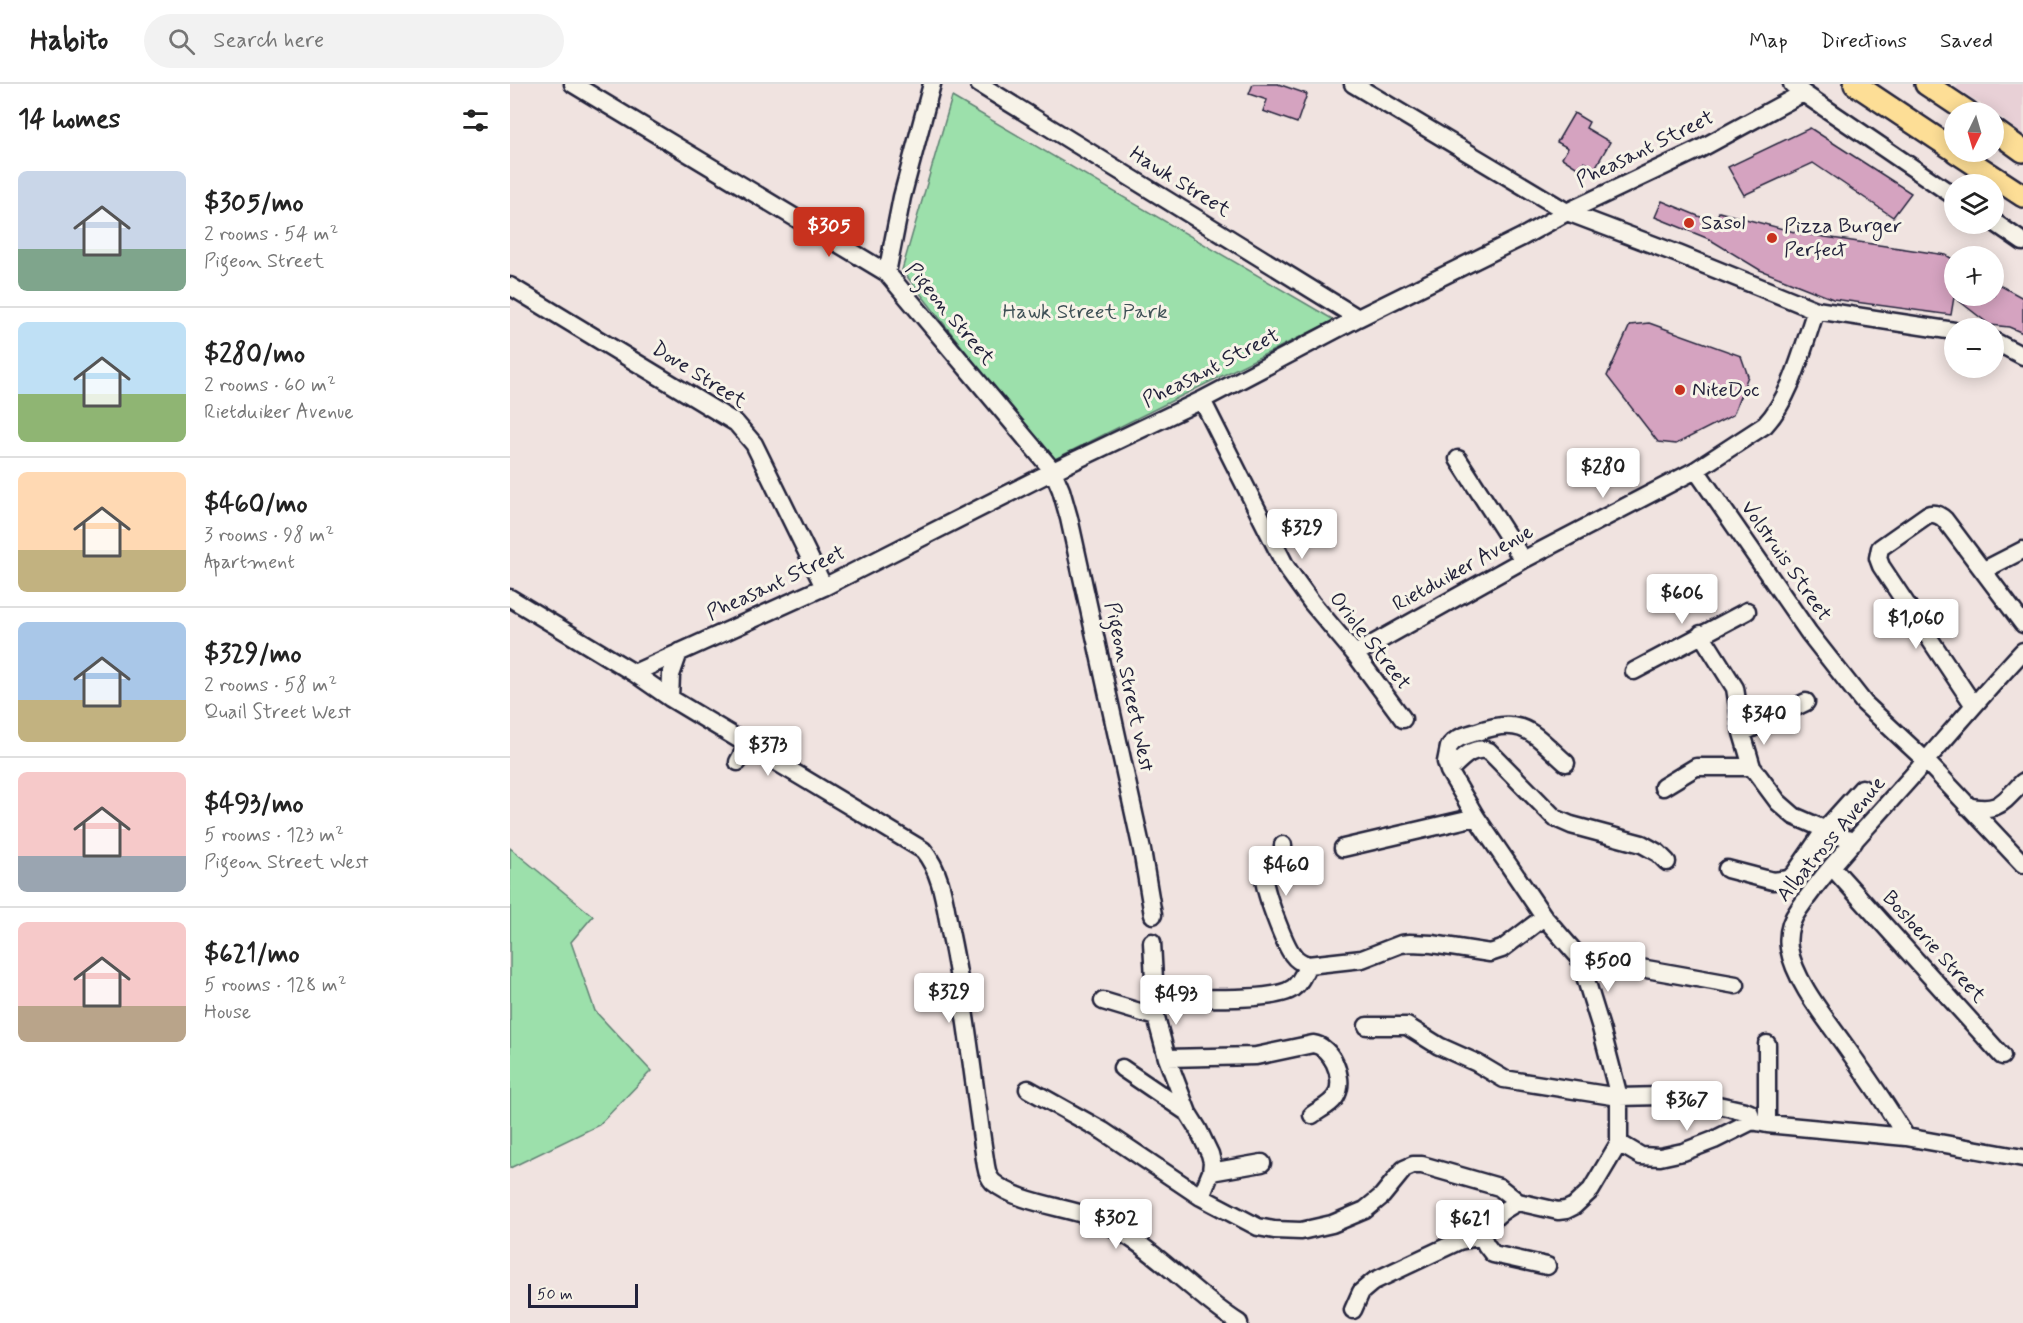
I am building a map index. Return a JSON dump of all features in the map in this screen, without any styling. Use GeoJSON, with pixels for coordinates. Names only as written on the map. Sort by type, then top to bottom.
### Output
{"type":"FeatureCollection","features":[{"type":"Feature","properties":{"kind":"main road"},"geometry":{"type":"LineString","coordinates":[[1855,84],[1944,144]]}},
{"type":"Feature","properties":{"kind":"main road"},"geometry":{"type":"LineString","coordinates":[[1926,84],[1953,102]]}},
{"type":"Feature","properties":{"kind":"main road"},"geometry":{"type":"LineString","coordinates":[[2004,137],[2023,151]]}},
{"type":"Feature","properties":{"kind":"main road"},"geometry":{"type":"LineString","coordinates":[[1972,162],[2023,196]]}},
{"type":"Feature","properties":{"kind":"street","name":"Pigeon Street"},"geometry":{"type":"LineString","coordinates":[[573,84],[887,273],[1053,471]]}},
{"type":"Feature","properties":{"kind":"street"},"geometry":{"type":"LineString","coordinates":[[887,273],[902,197],[932,84]]}},
{"type":"Feature","properties":{"kind":"street","name":"Hawk Street"},"geometry":{"type":"LineString","coordinates":[[979,84],[1358,318]]}},
{"type":"Feature","properties":{"kind":"street"},"geometry":{"type":"LineString","coordinates":[[1353,84],[1567,212],[1816,310],[1944,329]]}},
{"type":"Feature","properties":{"kind":"street"},"geometry":{"type":"LineString","coordinates":[[1798,89],[1944,189]]}},
{"type":"Feature","properties":{"kind":"street","name":"Pheasant Street"},"geometry":{"type":"LineString","coordinates":[[633,673],[824,587],[1053,471],[1202,400],[1567,212],[1698,150],[1798,89]]}},
{"type":"Feature","properties":{"kind":"street"},"geometry":{"type":"LineString","coordinates":[[2004,229],[2023,242]]}},
{"type":"Feature","properties":{"kind":"street","name":"Dove Street"},"geometry":{"type":"LineString","coordinates":[[510,286],[736,423],[754,444],[824,587]]}},
{"type":"Feature","properties":{"kind":"street","name":"Rietduiker Avenue"},"geometry":{"type":"LineString","coordinates":[[1355,654],[1523,560],[1696,470],[1765,425],[1786,392],[1816,310]]}},
{"type":"Feature","properties":{"kind":"street"},"geometry":{"type":"LineString","coordinates":[[2004,346],[2023,356]]}},
{"type":"Feature","properties":{"kind":"street","name":"Oriole Street"},"geometry":{"type":"LineString","coordinates":[[1202,400],[1286,567],[1403,719]]}},
{"type":"Feature","properties":{"kind":"street"},"geometry":{"type":"LineString","coordinates":[[1458,459],[1523,560]]}},
{"type":"Feature","properties":{"kind":"street","name":"Volstruis Street"},"geometry":{"type":"LineString","coordinates":[[1696,470],[1802,624],[1857,694],[1881,720],[1926,761],[2023,864]]}},
{"type":"Feature","properties":{"kind":"street","name":"Pigeon Street West"},"geometry":{"type":"LineString","coordinates":[[1053,471],[1069,518],[1142,850],[1153,915]]}},
{"type":"Feature","properties":{"kind":"street"},"geometry":{"type":"LineString","coordinates":[[1973,704],[1881,566],[1878,551],[1887,542],[1922,518],[1931,513],[1935,514],[1945,520],[2023,624]]}},
{"type":"Feature","properties":{"kind":"street"},"geometry":{"type":"LineString","coordinates":[[1984,570],[2023,550]]}},
{"type":"Feature","properties":{"kind":"street"},"geometry":{"type":"LineString","coordinates":[[510,598],[670,698],[923,850],[930,858],[942,889],[961,982],[986,1166],[992,1181],[1006,1190],[1089,1216],[1119,1231],[1219,1310],[1239,1323]]}},
{"type":"Feature","properties":{"kind":"street"},"geometry":{"type":"LineString","coordinates":[[1634,671],[1747,611]]}},
{"type":"Feature","properties":{"kind":"street"},"geometry":{"type":"LineString","coordinates":[[1701,634],[1735,688],[1742,733],[1752,767],[1773,796],[1794,816],[1854,842]]}},
{"type":"Feature","properties":{"kind":"street","name":"Albatross Avenue"},"geometry":{"type":"LineString","coordinates":[[1906,1137],[1814,1001],[1797,970],[1788,936],[1791,922],[1832,867],[1973,704],[2023,651]]}},
{"type":"Feature","properties":{"kind":"street"},"geometry":{"type":"LineString","coordinates":[[670,698],[671,675],[679,652]]}},
{"type":"Feature","properties":{"kind":"street"},"geometry":{"type":"LineString","coordinates":[[1742,733],[1806,702]]}},
{"type":"Feature","properties":{"kind":"street"},"geometry":{"type":"LineString","coordinates":[[1028,1089],[1103,1131],[1201,1197],[1258,1227],[1301,1231],[1332,1224],[1365,1210],[1382,1196],[1404,1169],[1413,1165],[1422,1165],[1499,1187],[1518,1202],[1558,1211],[1574,1206],[1591,1190],[1619,1143],[1619,1097],[1601,1028],[1579,957],[1544,917],[1476,817],[1446,762],[1447,751],[1454,741],[1493,726],[1507,724],[1516,725],[1530,732],[1566,763]]}},
{"type":"Feature","properties":{"kind":"street"},"geometry":{"type":"LineString","coordinates":[[738,762],[748,744]]}},
{"type":"Feature","properties":{"kind":"street"},"geometry":{"type":"LineString","coordinates":[[1449,771],[1470,752],[1480,749],[1489,751],[1555,818],[1570,825],[1642,844],[1658,853],[1667,862]]}},
{"type":"Feature","properties":{"kind":"street"},"geometry":{"type":"LineString","coordinates":[[1663,787],[1696,767],[1752,767]]}},
{"type":"Feature","properties":{"kind":"street"},"geometry":{"type":"LineString","coordinates":[[1967,806],[1983,809],[1996,807],[2023,782]]}},
{"type":"Feature","properties":{"kind":"street"},"geometry":{"type":"LineString","coordinates":[[1727,869],[1773,881],[1789,879],[1796,873],[1826,828],[1863,788]]}},
{"type":"Feature","properties":{"kind":"street"},"geometry":{"type":"LineString","coordinates":[[1343,848],[1476,817]]}},
{"type":"Feature","properties":{"kind":"street"},"geometry":{"type":"LineString","coordinates":[[1283,845],[1283,857],[1264,876],[1265,890],[1290,952],[1299,962],[1308,965],[1362,959],[1401,944],[1410,943],[1490,953],[1502,949],[1544,917]]}},
{"type":"Feature","properties":{"kind":"street","name":"Bosloerie Street"},"geometry":{"type":"LineString","coordinates":[[1832,867],[2002,1056]]}},
{"type":"Feature","properties":{"kind":"street"},"geometry":{"type":"LineString","coordinates":[[1152,942],[1156,1017],[1167,1058],[1188,1113],[1210,1154],[1211,1172],[1201,1197]]}},
{"type":"Feature","properties":{"kind":"street"},"geometry":{"type":"LineString","coordinates":[[1579,957],[1736,985]]}},
{"type":"Feature","properties":{"kind":"street"},"geometry":{"type":"LineString","coordinates":[[1155,997],[1273,995],[1296,986],[1308,965]]}},
{"type":"Feature","properties":{"kind":"street"},"geometry":{"type":"LineString","coordinates":[[1103,1001],[1156,1017]]}},
{"type":"Feature","properties":{"kind":"street"},"geometry":{"type":"LineString","coordinates":[[1367,1026],[1407,1026],[1439,1046],[1504,1078],[1619,1097],[1661,1096],[1712,1103],[1745,1111],[1760,1122]]}},
{"type":"Feature","properties":{"kind":"street"},"geometry":{"type":"LineString","coordinates":[[1167,1058],[1256,1056],[1310,1044],[1321,1046],[1333,1060],[1339,1087],[1334,1099],[1312,1115]]}},
{"type":"Feature","properties":{"kind":"street"},"geometry":{"type":"LineString","coordinates":[[1760,1122],[1767,1044]]}},
{"type":"Feature","properties":{"kind":"street"},"geometry":{"type":"LineString","coordinates":[[1122,1068],[1188,1113]]}},
{"type":"Feature","properties":{"kind":"street"},"geometry":{"type":"LineString","coordinates":[[1619,1143],[1641,1156],[1652,1158],[1668,1156],[1760,1122],[1906,1137],[2023,1158]]}},
{"type":"Feature","properties":{"kind":"street"},"geometry":{"type":"LineString","coordinates":[[1211,1172],[1262,1163]]}},
{"type":"Feature","properties":{"kind":"street"},"geometry":{"type":"LineString","coordinates":[[1353,1310],[1361,1292],[1374,1281],[1460,1241],[1482,1236],[1494,1217],[1518,1202]]}},
{"type":"Feature","properties":{"kind":"street"},"geometry":{"type":"LineString","coordinates":[[1482,1236],[1493,1254],[1547,1266]]}},
{"type":"Feature","properties":{"kind":"shaded area"},"geometry":{"type":"Polygon","coordinates":[[[1959,84],[2023,84],[2023,135],[2004,120],[2004,102],[1978,102],[1956,88],[1959,84]]]}},
{"type":"Feature","properties":{"kind":"green space","name":"Hawk Street Park"},"geometry":{"type":"Polygon","coordinates":[[[952,97],[1334,320],[1051,461],[902,270],[952,97]]]}},
{"type":"Feature","properties":{"kind":"green space"},"geometry":{"type":"Polygon","coordinates":[[[510,848],[593,916],[571,942],[595,1011],[651,1071],[599,1125],[510,1168],[510,848]]]}},
{"type":"Feature","properties":{"kind":"building"},"geometry":{"type":"Polygon","coordinates":[[[1253,84],[1278,84],[1307,94],[1297,123],[1263,111],[1267,100],[1249,94],[1253,84]]]}},
{"type":"Feature","properties":{"kind":"building"},"geometry":{"type":"Polygon","coordinates":[[[1574,113],[1589,122],[1586,128],[1610,142],[1595,168],[1584,162],[1579,169],[1562,158],[1568,148],[1557,142],[1574,113]]]}},
{"type":"Feature","properties":{"kind":"building"},"geometry":{"type":"Polygon","coordinates":[[[1810,128],[1911,193],[1893,217],[1813,163],[1744,195],[1728,167],[1810,128]]]}},
{"type":"Feature","properties":{"kind":"building"},"geometry":{"type":"Polygon","coordinates":[[[1662,201],[1715,223],[1719,212],[1798,233],[1944,255],[1944,306],[1952,306],[1951,315],[1833,299],[1760,270],[1709,239],[1655,217],[1662,201]]]}},
{"type":"Feature","properties":{"kind":"building"},"geometry":{"type":"Polygon","coordinates":[[[2004,288],[2023,298],[2023,333],[2004,326],[2004,318],[1981,318],[1966,306],[2004,306],[2004,288]]]}},
{"type":"Feature","properties":{"kind":"building","name":"NiteDoc"},"geometry":{"type":"Polygon","coordinates":[[[1649,323],[1741,356],[1748,376],[1733,415],[1676,444],[1658,442],[1607,376],[1630,325],[1649,323]]]}},
{"type":"Feature","properties":{"kind":"place","name":"Sasol"},"geometry":{"type":"Point","coordinates":[1689,223]}},
{"type":"Feature","properties":{"kind":"place","name":"Pizza Burger Perfect"},"geometry":{"type":"Point","coordinates":[1772,238]}},
{"type":"Feature","properties":{"kind":"place","name":"NiteDoc"},"geometry":{"type":"Point","coordinates":[1680,390]}}]}
